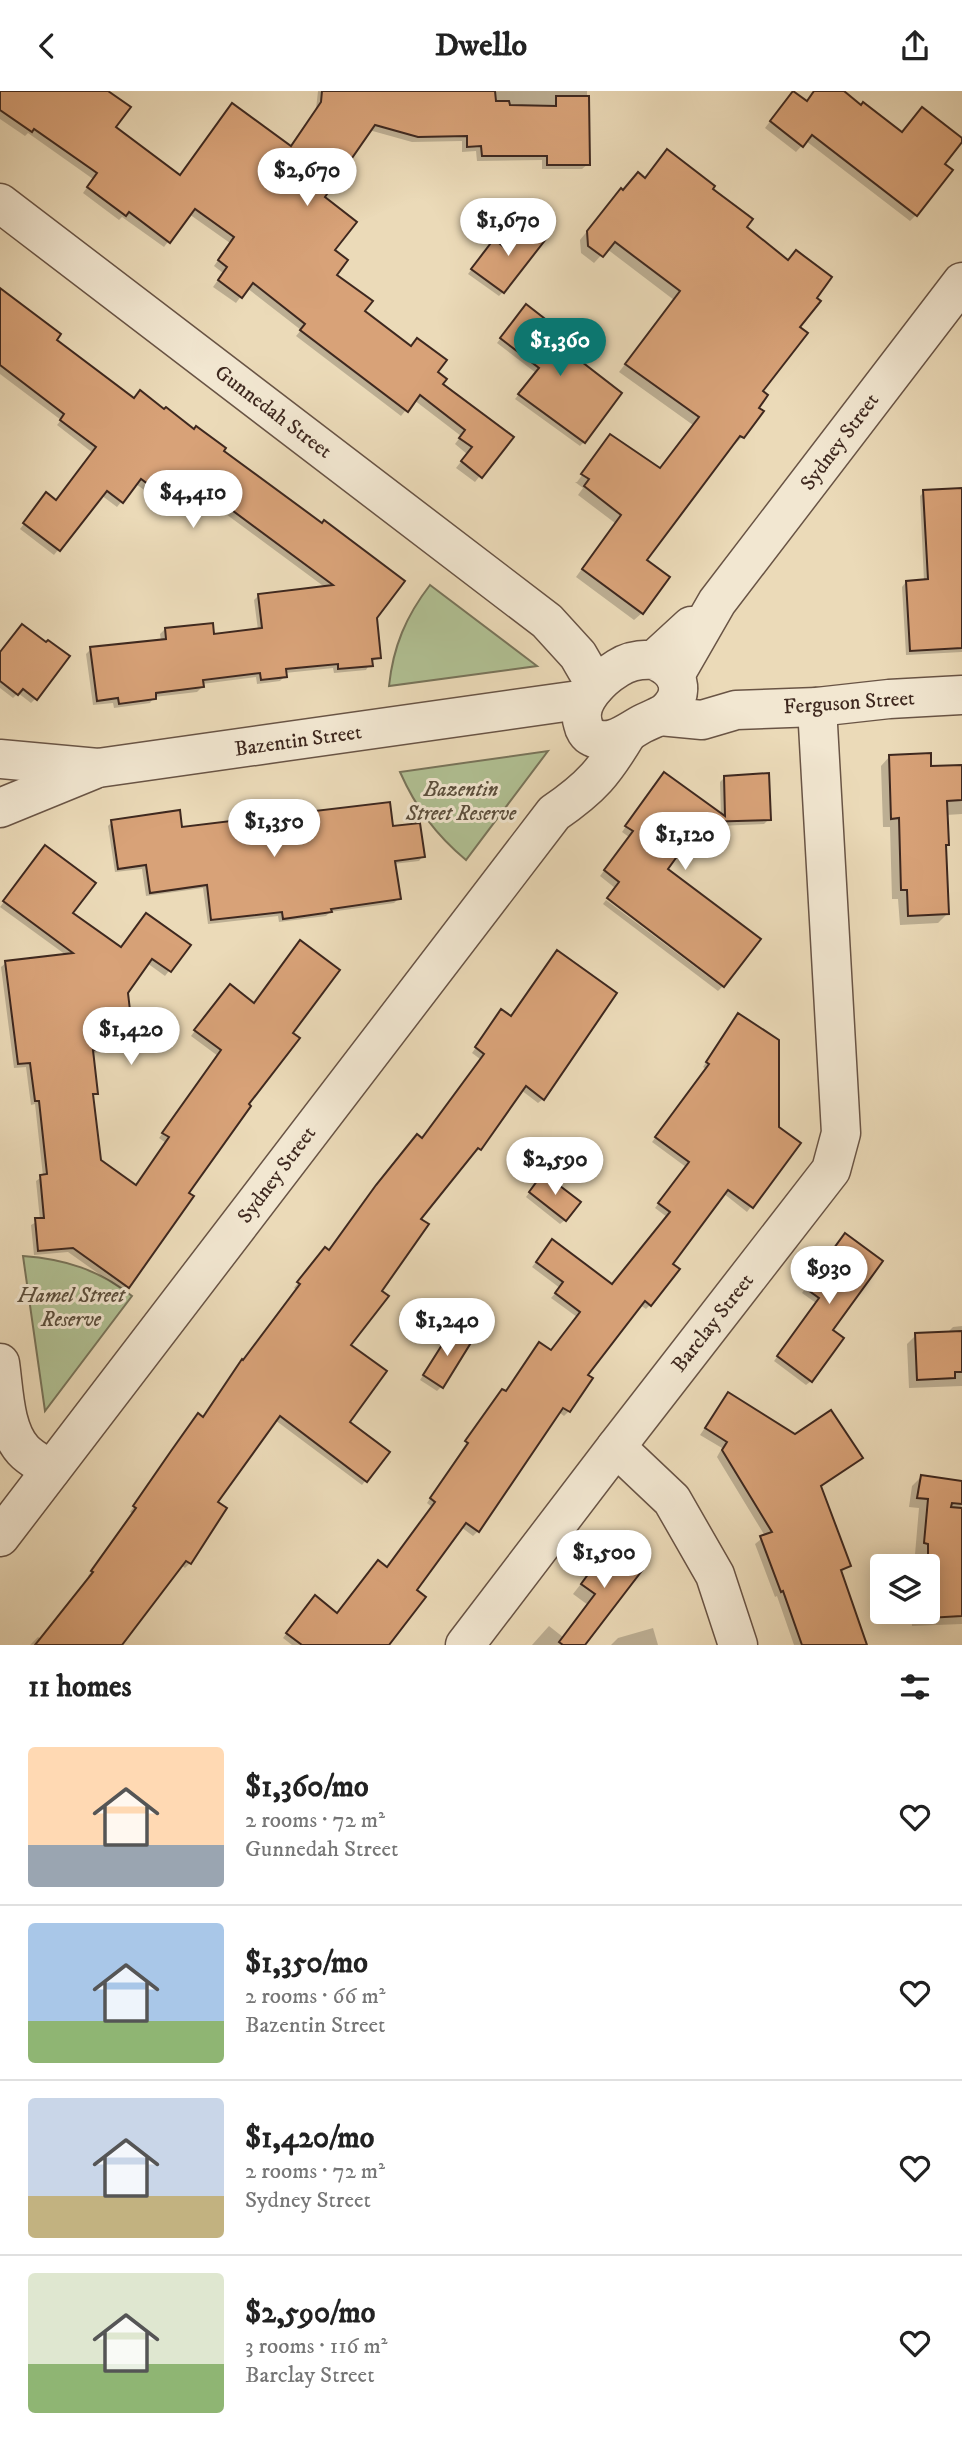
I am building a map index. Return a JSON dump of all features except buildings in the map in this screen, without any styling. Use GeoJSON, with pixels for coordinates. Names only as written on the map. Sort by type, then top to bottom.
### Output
{"type":"FeatureCollection","features":[{"type":"Feature","properties":{"kind":"street","name":"Gunnedah Street"},"geometry":{"type":"LineString","coordinates":[[0,203],[547,621],[578,656],[597,716]]}},
{"type":"Feature","properties":{"kind":"street","name":"Sydney Street"},"geometry":{"type":"LineString","coordinates":[[597,716],[659,680],[962,282]]}},
{"type":"Feature","properties":{"kind":"street","name":"Gunnedah Street"},"geometry":{"type":"LineString","coordinates":[[547,621],[575,632],[600,651],[659,680]]}},
{"type":"Feature","properties":{"kind":"street","name":"Sydney Street"},"geometry":{"type":"LineString","coordinates":[[7,1515],[51,1471],[554,813],[618,668],[659,680]]}},
{"type":"Feature","properties":{"kind":"street","name":"Ferguson Street"},"geometry":{"type":"LineString","coordinates":[[659,680],[736,710],[817,707],[962,695]]}},
{"type":"Feature","properties":{"kind":"street","name":"Barclay Street"},"geometry":{"type":"LineString","coordinates":[[465,1645],[831,1170],[841,1133],[817,707]]}},
{"type":"Feature","properties":{"kind":"street","name":"Bazentin Street"},"geometry":{"type":"LineString","coordinates":[[0,759],[98,768],[498,713],[597,716]]}},
{"type":"Feature","properties":{"kind":"street","name":"Bazentin Street"},"geometry":{"type":"LineString","coordinates":[[0,808],[98,768]]}},
{"type":"Feature","properties":{"kind":"street"},"geometry":{"type":"LineString","coordinates":[[0,1363],[5,1399],[16,1439],[23,1450],[51,1471]]}},
{"type":"Feature","properties":{"kind":"street"},"geometry":{"type":"LineString","coordinates":[[615,1447],[672,1500],[715,1575],[738,1645]]}},
{"type":"Feature","properties":{"kind":"green space"},"geometry":{"type":"Polygon","coordinates":[[[430,585],[537,666],[389,686],[402,632],[430,585]]]}},
{"type":"Feature","properties":{"kind":"green space","name":"Bazentin Street Reserve"},"geometry":{"type":"Polygon","coordinates":[[[548,751],[466,860],[445,841],[428,820],[400,772],[548,751]]]}},
{"type":"Feature","properties":{"kind":"green space","name":"Hamel Street Reserve"},"geometry":{"type":"Polygon","coordinates":[[[23,1256],[81,1267],[107,1279],[132,1296],[45,1411],[23,1256]]]}}]}
